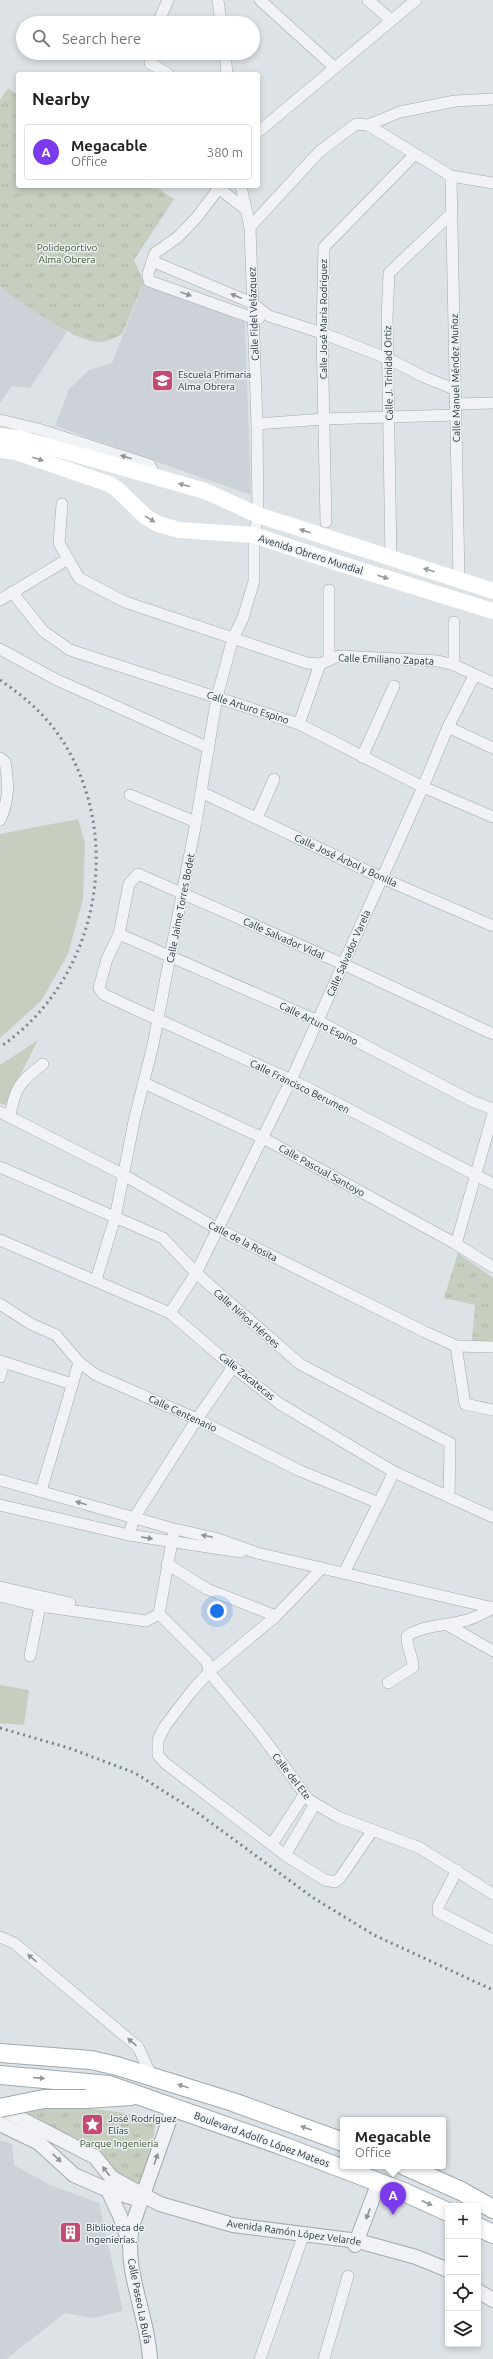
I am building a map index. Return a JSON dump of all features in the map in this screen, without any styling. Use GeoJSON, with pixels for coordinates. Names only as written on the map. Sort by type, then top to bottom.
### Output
{"type":"FeatureCollection","features":[{"type":"Feature","properties":{"kind":"main road","name":"Avenida Obrero Mundial"},"geometry":{"type":"LineString","coordinates":[[0,436],[19,438],[205,491],[258,515],[493,591]]}},
{"type":"Feature","properties":{"kind":"main road","name":"Avenida Obrero Mundial"},"geometry":{"type":"LineString","coordinates":[[0,450],[16,452],[109,484],[117,489],[146,518],[158,524],[179,530],[254,535],[338,564],[493,611]]}},
{"type":"Feature","properties":{"kind":"main road"},"geometry":{"type":"LineString","coordinates":[[0,2053],[91,2060],[151,2075],[340,2141]]}},
{"type":"Feature","properties":{"kind":"main road","name":"Boulevard Adolfo López Mateos"},"geometry":{"type":"LineString","coordinates":[[0,2074],[109,2085],[340,2168]]}},
{"type":"Feature","properties":{"kind":"main road"},"geometry":{"type":"LineString","coordinates":[[0,2108],[44,2099],[86,2099],[139,2095]]}},
{"type":"Feature","properties":{"kind":"main road","name":"Boulevard Adolfo López Mateos"},"geometry":{"type":"LineString","coordinates":[[343,2169],[379,2182],[445,2211]]}},
{"type":"Feature","properties":{"kind":"main road"},"geometry":{"type":"LineString","coordinates":[[412,2169],[461,2191],[493,2210]]}},
{"type":"Feature","properties":{"kind":"main road"},"geometry":{"type":"LineString","coordinates":[[481,2228],[493,2234]]}},
{"type":"Feature","properties":{"kind":"street"},"geometry":{"type":"LineString","coordinates":[[161,16],[168,0]]}},
{"type":"Feature","properties":{"kind":"street"},"geometry":{"type":"LineString","coordinates":[[218,0],[220,16]]}},
{"type":"Feature","properties":{"kind":"street"},"geometry":{"type":"LineString","coordinates":[[260,0],[335,68]]}},
{"type":"Feature","properties":{"kind":"street"},"geometry":{"type":"LineString","coordinates":[[368,0],[391,20]]}},
{"type":"Feature","properties":{"kind":"street"},"geometry":{"type":"LineString","coordinates":[[260,130],[416,0]]}},
{"type":"Feature","properties":{"kind":"street"},"geometry":{"type":"LineString","coordinates":[[153,60],[166,72]]}},
{"type":"Feature","properties":{"kind":"street"},"geometry":{"type":"LineString","coordinates":[[226,60],[227,72]]}},
{"type":"Feature","properties":{"kind":"street"},"geometry":{"type":"LineString","coordinates":[[250,227],[318,152],[356,124],[368,125],[415,108],[455,101],[493,99]]}},
{"type":"Feature","properties":{"kind":"street"},"geometry":{"type":"LineString","coordinates":[[368,125],[451,176],[493,183]]}},
{"type":"Feature","properties":{"kind":"street","name":"Calle José María Rodríguez"},"geometry":{"type":"LineString","coordinates":[[326,522],[322,333],[324,247],[415,154]]}},
{"type":"Feature","properties":{"kind":"street","name":"Calle Manuel Méndez Muñoz"},"geometry":{"type":"LineString","coordinates":[[451,176],[454,389],[459,579]]}},
{"type":"Feature","properties":{"kind":"street"},"geometry":{"type":"LineString","coordinates":[[216,188],[197,217],[178,237],[155,253],[148,274],[149,281],[253,318],[269,316]]}},
{"type":"Feature","properties":{"kind":"street"},"geometry":{"type":"LineString","coordinates":[[218,188],[245,209]]}},
{"type":"Feature","properties":{"kind":"street"},"geometry":{"type":"LineString","coordinates":[[241,188],[245,209]]}},
{"type":"Feature","properties":{"kind":"street","name":"Calle Fidel Velázquez"},"geometry":{"type":"LineString","coordinates":[[245,209],[250,227],[257,424],[258,515],[254,535]]}},
{"type":"Feature","properties":{"kind":"street","name":"Calle J. Trinidad Ortiz"},"geometry":{"type":"LineString","coordinates":[[391,559],[388,418],[389,359],[387,318],[389,273],[451,214]]}},
{"type":"Feature","properties":{"kind":"street"},"geometry":{"type":"LineString","coordinates":[[152,261],[252,303],[269,316],[322,333],[389,359],[424,377],[454,389]]}},
{"type":"Feature","properties":{"kind":"street"},"geometry":{"type":"LineString","coordinates":[[257,424],[324,419],[388,418],[493,404]]}},
{"type":"Feature","properties":{"kind":"street"},"geometry":{"type":"LineString","coordinates":[[0,420],[38,429],[150,465],[156,478]]}},
{"type":"Feature","properties":{"kind":"street","name":"Calle Emiliano Zapata"},"geometry":{"type":"LineString","coordinates":[[62,504],[59,543],[79,578],[125,602],[307,663],[324,662],[339,656],[438,660],[454,665],[474,676],[493,683]]}},
{"type":"Feature","properties":{"kind":"street","name":"Calle Jaime Torres Bodet"},"geometry":{"type":"LineString","coordinates":[[96,1280],[115,1218],[122,1174],[159,1018],[196,822],[217,697],[233,638],[243,618],[254,581],[254,535]]}},
{"type":"Feature","properties":{"kind":"street"},"geometry":{"type":"LineString","coordinates":[[0,600],[68,559]]}},
{"type":"Feature","properties":{"kind":"street"},"geometry":{"type":"LineString","coordinates":[[300,724],[324,662],[329,590]]}},
{"type":"Feature","properties":{"kind":"street","name":"Calle Arturo Espino"},"geometry":{"type":"LineString","coordinates":[[12,592],[43,631],[70,650],[300,724],[362,758],[493,818]]}},
{"type":"Feature","properties":{"kind":"street"},"geometry":{"type":"LineString","coordinates":[[454,622],[454,665]]}},
{"type":"Feature","properties":{"kind":"street"},"geometry":{"type":"LineString","coordinates":[[0,650],[55,679],[209,748]]}},
{"type":"Feature","properties":{"kind":"street","name":"Calle Salvador Varela"},"geometry":{"type":"LineString","coordinates":[[170,1313],[196,1273],[216,1228],[263,1138],[291,1080],[424,787],[448,727],[474,676]]}},
{"type":"Feature","properties":{"kind":"street"},"geometry":{"type":"LineString","coordinates":[[362,758],[394,686]]}},
{"type":"Feature","properties":{"kind":"street"},"geometry":{"type":"LineString","coordinates":[[448,727],[493,748]]}},
{"type":"Feature","properties":{"kind":"street"},"geometry":{"type":"LineString","coordinates":[[0,758],[6,762],[8,779],[5,810],[1,816]]}},
{"type":"Feature","properties":{"kind":"street"},"geometry":{"type":"LineString","coordinates":[[257,818],[274,780]]}},
{"type":"Feature","properties":{"kind":"street","name":"Calle José Árbol y Bonilla"},"geometry":{"type":"LineString","coordinates":[[201,792],[382,878],[493,926]]}},
{"type":"Feature","properties":{"kind":"street"},"geometry":{"type":"LineString","coordinates":[[130,795],[196,822]]}},
{"type":"Feature","properties":{"kind":"street","name":"Calle Salvador Vidal"},"geometry":{"type":"LineString","coordinates":[[118,934],[129,884],[138,874],[343,964],[493,1034]]}},
{"type":"Feature","properties":{"kind":"street","name":"Calle Arturo Espino"},"geometry":{"type":"LineString","coordinates":[[118,934],[318,1021],[493,1110]]}},
{"type":"Feature","properties":{"kind":"street","name":"Calle Francisco Berumen"},"geometry":{"type":"LineString","coordinates":[[118,934],[107,959],[99,983],[99,988],[104,994],[291,1080],[493,1184]]}},
{"type":"Feature","properties":{"kind":"street"},"geometry":{"type":"LineString","coordinates":[[5,1115],[16,1088],[26,1076],[43,1064]]}},
{"type":"Feature","properties":{"kind":"street","name":"Calle Pascual Santoyo"},"geometry":{"type":"LineString","coordinates":[[144,1083],[263,1138],[456,1244],[493,1267]]}},
{"type":"Feature","properties":{"kind":"street"},"geometry":{"type":"LineString","coordinates":[[456,1244],[493,1114]]}},
{"type":"Feature","properties":{"kind":"street","name":"Calle de la Rosita"},"geometry":{"type":"LineString","coordinates":[[5,1115],[122,1174],[216,1228],[456,1346],[493,1347]]}},
{"type":"Feature","properties":{"kind":"street","name":"Calle Niños Héroes"},"geometry":{"type":"LineString","coordinates":[[0,1167],[163,1238],[196,1273],[300,1364],[450,1443],[449,1497]]}},
{"type":"Feature","properties":{"kind":"street","name":"Calle Zacatecas"},"geometry":{"type":"LineString","coordinates":[[0,1240],[170,1313],[233,1367],[280,1404],[394,1472],[493,1517]]}},
{"type":"Feature","properties":{"kind":"street","name":"Calle Centenario"},"geometry":{"type":"LineString","coordinates":[[0,1304],[31,1324],[56,1335],[80,1362],[96,1375],[197,1419],[298,1470],[379,1503]]}},
{"type":"Feature","properties":{"kind":"street"},"geometry":{"type":"LineString","coordinates":[[456,1346],[465,1404],[493,1410]]}},
{"type":"Feature","properties":{"kind":"street"},"geometry":{"type":"LineString","coordinates":[[0,1377],[2,1361],[72,1384]]}},
{"type":"Feature","properties":{"kind":"street"},"geometry":{"type":"LineString","coordinates":[[41,1491],[72,1384],[80,1362]]}},
{"type":"Feature","properties":{"kind":"street"},"geometry":{"type":"LineString","coordinates":[[129,1535],[134,1518],[197,1419],[233,1367]]}},
{"type":"Feature","properties":{"kind":"street"},"geometry":{"type":"LineString","coordinates":[[344,1573],[394,1472]]}},
{"type":"Feature","properties":{"kind":"street"},"geometry":{"type":"LineString","coordinates":[[0,1480],[174,1529],[215,1538],[257,1553]]}},
{"type":"Feature","properties":{"kind":"street"},"geometry":{"type":"LineString","coordinates":[[0,1505],[129,1535],[257,1553],[344,1573],[390,1586],[493,1608]]}},
{"type":"Feature","properties":{"kind":"street"},"geometry":{"type":"LineString","coordinates":[[0,1596],[40,1606],[146,1621],[159,1614],[174,1529]]}},
{"type":"Feature","properties":{"kind":"street"},"geometry":{"type":"LineString","coordinates":[[167,1564],[207,1589],[276,1616]]}},
{"type":"Feature","properties":{"kind":"street"},"geometry":{"type":"LineString","coordinates":[[322,1568],[276,1616],[209,1672],[165,1726],[158,1740],[158,1755],[165,1763],[285,1855],[325,1880],[335,1882],[340,1878],[372,1831]]}},
{"type":"Feature","properties":{"kind":"street"},"geometry":{"type":"LineString","coordinates":[[0,1587],[88,1607],[108,1616]]}},
{"type":"Feature","properties":{"kind":"street"},"geometry":{"type":"LineString","coordinates":[[30,1656],[40,1606]]}},
{"type":"Feature","properties":{"kind":"street"},"geometry":{"type":"LineString","coordinates":[[388,1683],[413,1667],[413,1661],[406,1644],[407,1636],[413,1632],[467,1620],[493,1608]]}},
{"type":"Feature","properties":{"kind":"street","name":"Calle del Ete"},"geometry":{"type":"LineString","coordinates":[[159,1614],[207,1662],[209,1672],[259,1732],[304,1795],[315,1804],[372,1831],[420,1848],[493,1894]]}},
{"type":"Feature","properties":{"kind":"street"},"geometry":{"type":"LineString","coordinates":[[446,1624],[493,1651]]}},
{"type":"Feature","properties":{"kind":"street"},"geometry":{"type":"LineString","coordinates":[[272,1844],[304,1795]]}},
{"type":"Feature","properties":{"kind":"street"},"geometry":{"type":"LineString","coordinates":[[285,1855],[315,1804]]}},
{"type":"Feature","properties":{"kind":"street"},"geometry":{"type":"LineString","coordinates":[[457,1870],[438,1907],[438,1912],[493,1940]]}},
{"type":"Feature","properties":{"kind":"street"},"geometry":{"type":"LineString","coordinates":[[0,1937],[14,1943],[138,2047],[151,2075]]}},
{"type":"Feature","properties":{"kind":"street","name":"Avenida Ramón López Velarde"},"geometry":{"type":"LineString","coordinates":[[0,2108],[55,2134],[95,2157],[112,2178],[143,2199],[231,2230],[302,2239],[356,2243],[426,2266],[446,2275]]}},
{"type":"Feature","properties":{"kind":"street","name":"Calle Paseo La Bufa"},"geometry":{"type":"LineString","coordinates":[[150,2359],[149,2340],[135,2283],[129,2243],[132,2226],[143,2199],[174,2108]]}},
{"type":"Feature","properties":{"kind":"street","name":"Avenida Ramón López Velarde"},"geometry":{"type":"LineString","coordinates":[[0,2124],[39,2143],[74,2175],[108,2190],[233,2225],[356,2243],[416,2257],[445,2269]]}},
{"type":"Feature","properties":{"kind":"street"},"geometry":{"type":"LineString","coordinates":[[39,2143],[55,2134]]}},
{"type":"Feature","properties":{"kind":"street"},"geometry":{"type":"LineString","coordinates":[[356,2243],[379,2182]]}},
{"type":"Feature","properties":{"kind":"street"},"geometry":{"type":"LineString","coordinates":[[108,2190],[120,2216],[129,2243]]}},
{"type":"Feature","properties":{"kind":"street"},"geometry":{"type":"LineString","coordinates":[[260,2359],[302,2239]]}},
{"type":"Feature","properties":{"kind":"street"},"geometry":{"type":"LineString","coordinates":[[324,2359],[348,2276]]}},
{"type":"Feature","properties":{"kind":"street"},"geometry":{"type":"LineString","coordinates":[[481,2287],[493,2293]]}},
{"type":"Feature","properties":{"kind":"street"},"geometry":{"type":"LineString","coordinates":[[481,2293],[493,2300]]}},
{"type":"Feature","properties":{"kind":"shaded area","name":"Escuela Primaria Alma Obrera"},"geometry":{"type":"Polygon","coordinates":[[[144,282],[245,322],[251,495],[55,426],[69,389],[89,370],[112,363],[144,282]]]}},
{"type":"Feature","properties":{"kind":"shaded area"},"geometry":{"type":"Polygon","coordinates":[[[0,287],[67,332],[30,388],[12,386],[0,403],[0,287]]]}},
{"type":"Feature","properties":{"kind":"shaded area"},"geometry":{"type":"Polygon","coordinates":[[[0,2140],[12,2144],[14,2165],[50,2185],[99,2203],[123,2311],[93,2318],[65,2313],[6,2359],[0,2359],[0,2140]]]}},
{"type":"Feature","properties":{"kind":"green space","name":"Polideportivo Alma Obrera"},"geometry":{"type":"Polygon","coordinates":[[[8,88],[16,94],[16,188],[157,188],[174,199],[134,260],[144,282],[122,334],[110,340],[102,342],[91,341],[78,337],[64,330],[0,287],[0,100],[8,88]]]}},
{"type":"Feature","properties":{"kind":"green space"},"geometry":{"type":"Polygon","coordinates":[[[78,819],[85,843],[83,899],[68,954],[41,1001],[0,1038],[0,834],[78,819]]]}},
{"type":"Feature","properties":{"kind":"green space"},"geometry":{"type":"Polygon","coordinates":[[[38,1040],[5,1105],[0,1103],[0,1065],[38,1040]]]}},
{"type":"Feature","properties":{"kind":"green space"},"geometry":{"type":"Polygon","coordinates":[[[458,1253],[493,1278],[493,1343],[472,1341],[475,1305],[444,1298],[458,1253]]]}},
{"type":"Feature","properties":{"kind":"green space"},"geometry":{"type":"Polygon","coordinates":[[[0,1685],[29,1690],[24,1725],[0,1723],[0,1685]]]}},
{"type":"Feature","properties":{"kind":"green space","name":"Parque Ingenieria"},"geometry":{"type":"Polygon","coordinates":[[[25,2107],[91,2109],[123,2113],[156,2120],[145,2196],[8,2111],[25,2107]]]}},
{"type":"Feature","properties":{"kind":"railway"},"geometry":{"type":"LineString","coordinates":[[0,680],[35,708],[51,725],[64,743],[83,782],[93,823],[96,865],[91,907],[79,948],[60,986],[33,1019],[0,1047]]}},
{"type":"Feature","properties":{"kind":"railway"},"geometry":{"type":"LineString","coordinates":[[0,1728],[69,1748],[135,1773],[195,1811],[312,1897],[374,1935],[493,1990]]}},
{"type":"Feature","properties":{"kind":"place","name":"Escuela Primaria Alma Obrera"},"geometry":{"type":"Point","coordinates":[163,380]}},
{"type":"Feature","properties":{"kind":"place","name":"José Rodríguez Elías"},"geometry":{"type":"Point","coordinates":[93,2124]}},
{"type":"Feature","properties":{"kind":"place","name":"Megacable"},"geometry":{"type":"Point","coordinates":[393,2215]}},
{"type":"Feature","properties":{"kind":"place","name":"Biblioteca de Ingenierías."},"geometry":{"type":"Point","coordinates":[70,2233]}}]}
